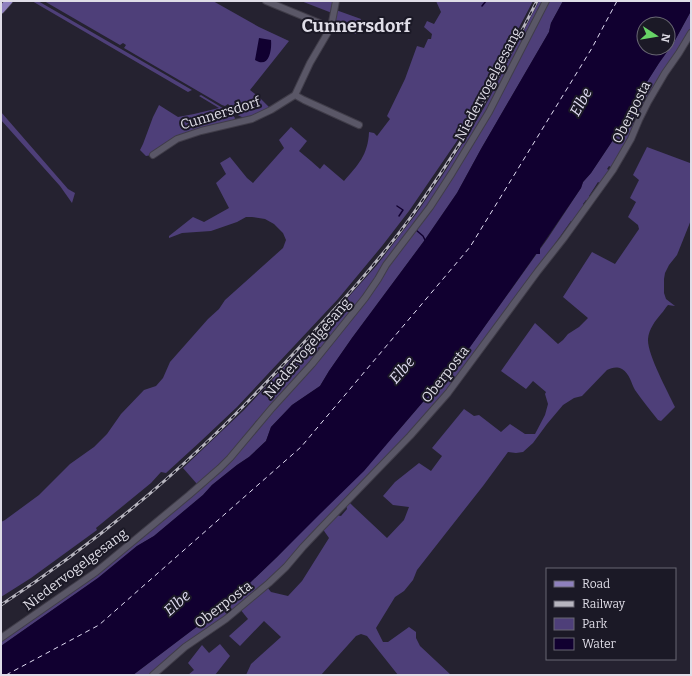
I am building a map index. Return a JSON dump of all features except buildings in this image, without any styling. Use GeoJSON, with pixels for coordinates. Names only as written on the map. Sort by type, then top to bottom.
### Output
{"type":"FeatureCollection","features":[{"type":"Feature","properties":{"kind":"main road"},"geometry":{"type":"LineString","coordinates":[[1,10],[9,1]]}},
{"type":"Feature","properties":{"kind":"street"},"geometry":{"type":"LineString","coordinates":[[266,1],[330,28]]}},
{"type":"Feature","properties":{"kind":"street"},"geometry":{"type":"LineString","coordinates":[[336,1],[330,28],[324,42],[310,63],[295,95],[359,125]]}},
{"type":"Feature","properties":{"kind":"street","name":"Niedervogelgesang"},"geometry":{"type":"LineString","coordinates":[[1,638],[96,572],[189,495],[230,458],[272,408],[312,364],[365,298],[386,265],[430,207],[452,174],[489,112],[546,1]]}},
{"type":"Feature","properties":{"kind":"street","name":"Oberposta"},"geometry":{"type":"LineString","coordinates":[[154,675],[185,647],[226,619],[286,567],[321,528],[405,442],[448,393],[614,170],[626,149],[648,102],[691,33]]}},
{"type":"Feature","properties":{"kind":"street","name":"Cunnersdorf"},"geometry":{"type":"LineString","coordinates":[[153,155],[168,146],[177,138],[252,119],[271,110],[295,95]]}},
{"type":"Feature","properties":{"kind":"green space"},"geometry":{"type":"Polygon","coordinates":[[[32,1],[38,1],[192,90],[188,92],[32,1]]]}},
{"type":"Feature","properties":{"kind":"green space"},"geometry":{"type":"Polygon","coordinates":[[[44,1],[213,1],[259,27],[289,41],[250,90],[270,108],[246,119],[232,111],[228,104],[225,106],[222,105],[124,48],[126,45],[123,43],[120,45],[44,1]]]}},
{"type":"Feature","properties":{"kind":"green space"},"geometry":{"type":"Polygon","coordinates":[[[301,1],[335,1],[332,13],[301,1]]]}},
{"type":"Feature","properties":{"kind":"green space"},"geometry":{"type":"Polygon","coordinates":[[[436,1],[533,1],[461,135],[409,211],[338,299],[237,407],[166,473],[161,472],[151,483],[96,528],[97,530],[31,578],[1,597],[1,522],[39,495],[70,464],[94,447],[107,434],[121,414],[144,390],[156,386],[163,378],[170,362],[208,319],[219,309],[225,300],[283,248],[286,240],[283,233],[274,224],[265,219],[252,217],[246,217],[237,222],[211,231],[182,233],[169,238],[169,236],[193,217],[204,222],[229,208],[216,183],[226,174],[220,163],[230,157],[253,183],[284,148],[279,140],[291,127],[307,141],[299,151],[320,169],[324,164],[344,181],[358,165],[367,147],[369,132],[374,133],[377,136],[390,119],[387,116],[405,79],[417,46],[424,48],[428,39],[431,39],[432,34],[424,27],[427,21],[434,24],[441,12],[436,1]]]}},
{"type":"Feature","properties":{"kind":"green space"},"geometry":{"type":"Polygon","coordinates":[[[539,1],[544,1],[488,112],[451,173],[361,299],[322,348],[318,348],[319,351],[260,419],[256,421],[228,457],[197,484],[183,468],[244,410],[328,320],[377,265],[416,214],[467,137],[490,97],[539,1]]]}},
{"type":"Feature","properties":{"kind":"green space"},"geometry":{"type":"Polygon","coordinates":[[[547,1],[563,1],[551,23],[549,32],[457,193],[424,241],[352,338],[320,386],[292,405],[271,427],[266,441],[249,457],[212,485],[203,495],[154,536],[137,546],[98,578],[1,646],[1,640],[97,573],[240,448],[388,265],[454,174],[547,1]]]}},
{"type":"Feature","properties":{"kind":"green space"},"geometry":{"type":"Polygon","coordinates":[[[336,10],[361,19],[356,34],[333,25],[336,10]]]}},
{"type":"Feature","properties":{"kind":"green space"},"geometry":{"type":"Polygon","coordinates":[[[691,11],[691,30],[676,55],[676,38],[691,11]]]}},
{"type":"Feature","properties":{"kind":"green space"},"geometry":{"type":"Polygon","coordinates":[[[664,56],[675,56],[641,112],[639,112],[638,118],[613,168],[609,166],[607,169],[610,171],[601,184],[598,182],[589,196],[591,198],[589,201],[586,200],[583,204],[585,207],[574,223],[571,221],[554,245],[555,246],[437,404],[268,582],[151,675],[133,675],[232,600],[277,557],[398,431],[470,347],[548,238],[581,188],[583,182],[591,173],[631,113],[638,96],[664,56]]]}},
{"type":"Feature","properties":{"kind":"green space"},"geometry":{"type":"Polygon","coordinates":[[[201,95],[231,113],[235,118],[234,121],[176,137],[152,155],[146,156],[140,150],[159,105],[178,117],[219,108],[199,96],[201,95]]]}},
{"type":"Feature","properties":{"kind":"green space"},"geometry":{"type":"Polygon","coordinates":[[[1,112],[68,189],[75,193],[72,203],[60,186],[1,120],[1,112]]]}},
{"type":"Feature","properties":{"kind":"green space"},"geometry":{"type":"Polygon","coordinates":[[[647,147],[690,163],[691,160],[691,220],[677,255],[669,265],[664,279],[664,293],[666,299],[675,306],[667,306],[653,325],[648,339],[654,363],[675,407],[661,421],[658,420],[635,390],[627,373],[620,368],[612,368],[607,370],[582,396],[574,398],[563,405],[533,443],[523,452],[508,452],[417,570],[413,580],[404,591],[395,597],[376,628],[383,642],[388,642],[409,627],[416,632],[416,638],[420,646],[451,675],[398,675],[367,636],[361,634],[356,636],[321,675],[246,675],[251,664],[281,637],[264,621],[240,646],[229,636],[248,619],[240,609],[267,587],[271,592],[288,596],[302,581],[329,538],[322,528],[336,515],[341,516],[347,509],[346,504],[349,502],[387,538],[404,520],[409,507],[393,505],[383,496],[395,482],[419,463],[431,471],[442,456],[432,448],[464,409],[474,416],[479,415],[501,432],[510,424],[525,434],[535,434],[545,415],[548,404],[545,394],[546,392],[533,381],[526,389],[501,371],[535,323],[558,344],[588,318],[563,297],[592,252],[615,264],[639,229],[638,225],[628,217],[636,202],[630,198],[639,180],[633,175],[647,147]]]}},
{"type":"Feature","properties":{"kind":"green space"},"geometry":{"type":"Polygon","coordinates":[[[220,644],[230,656],[215,675],[188,675],[194,670],[188,663],[202,645],[209,653],[220,644]]]}},
{"type":"Feature","properties":{"kind":"water","name":"Elbe"},"geometry":{"type":"Polygon","coordinates":[[[563,1],[691,1],[691,11],[676,38],[676,16],[636,16],[636,56],[664,56],[638,96],[631,113],[591,173],[583,182],[581,188],[540,248],[540,254],[536,254],[470,347],[364,471],[277,557],[232,600],[133,675],[1,675],[1,646],[98,578],[137,546],[154,536],[203,495],[212,485],[249,457],[266,441],[271,427],[292,405],[320,386],[352,338],[424,241],[457,193],[549,32],[551,23],[563,1]]]}},
{"type":"Feature","properties":{"kind":"water"},"geometry":{"type":"Polygon","coordinates":[[[259,38],[271,40],[269,57],[264,62],[255,60],[259,38]]]}},
{"type":"Feature","properties":{"kind":"waterway"},"geometry":{"type":"LineString","coordinates":[[482,6],[486,1]]}},
{"type":"Feature","properties":{"kind":"waterway"},"geometry":{"type":"LineString","coordinates":[[397,206],[403,210],[399,216]]}},
{"type":"Feature","properties":{"kind":"waterway"},"geometry":{"type":"LineString","coordinates":[[416,230],[423,236],[426,242]]}},
{"type":"Feature","properties":{"kind":"ferry route"},"geometry":{"type":"LineString","coordinates":[[6,675],[99,625],[301,447],[470,247],[592,48],[617,1]]}},
{"type":"Feature","properties":{"kind":"railway"},"geometry":{"type":"LineString","coordinates":[[1,605],[55,568],[133,508],[183,465],[252,397],[342,301],[400,232],[446,165],[484,102],[537,1]]}},
{"type":"Feature","properties":{"kind":"district","name":"Cunnersdorf"},"geometry":{"type":"Point","coordinates":[356,26]}}]}
